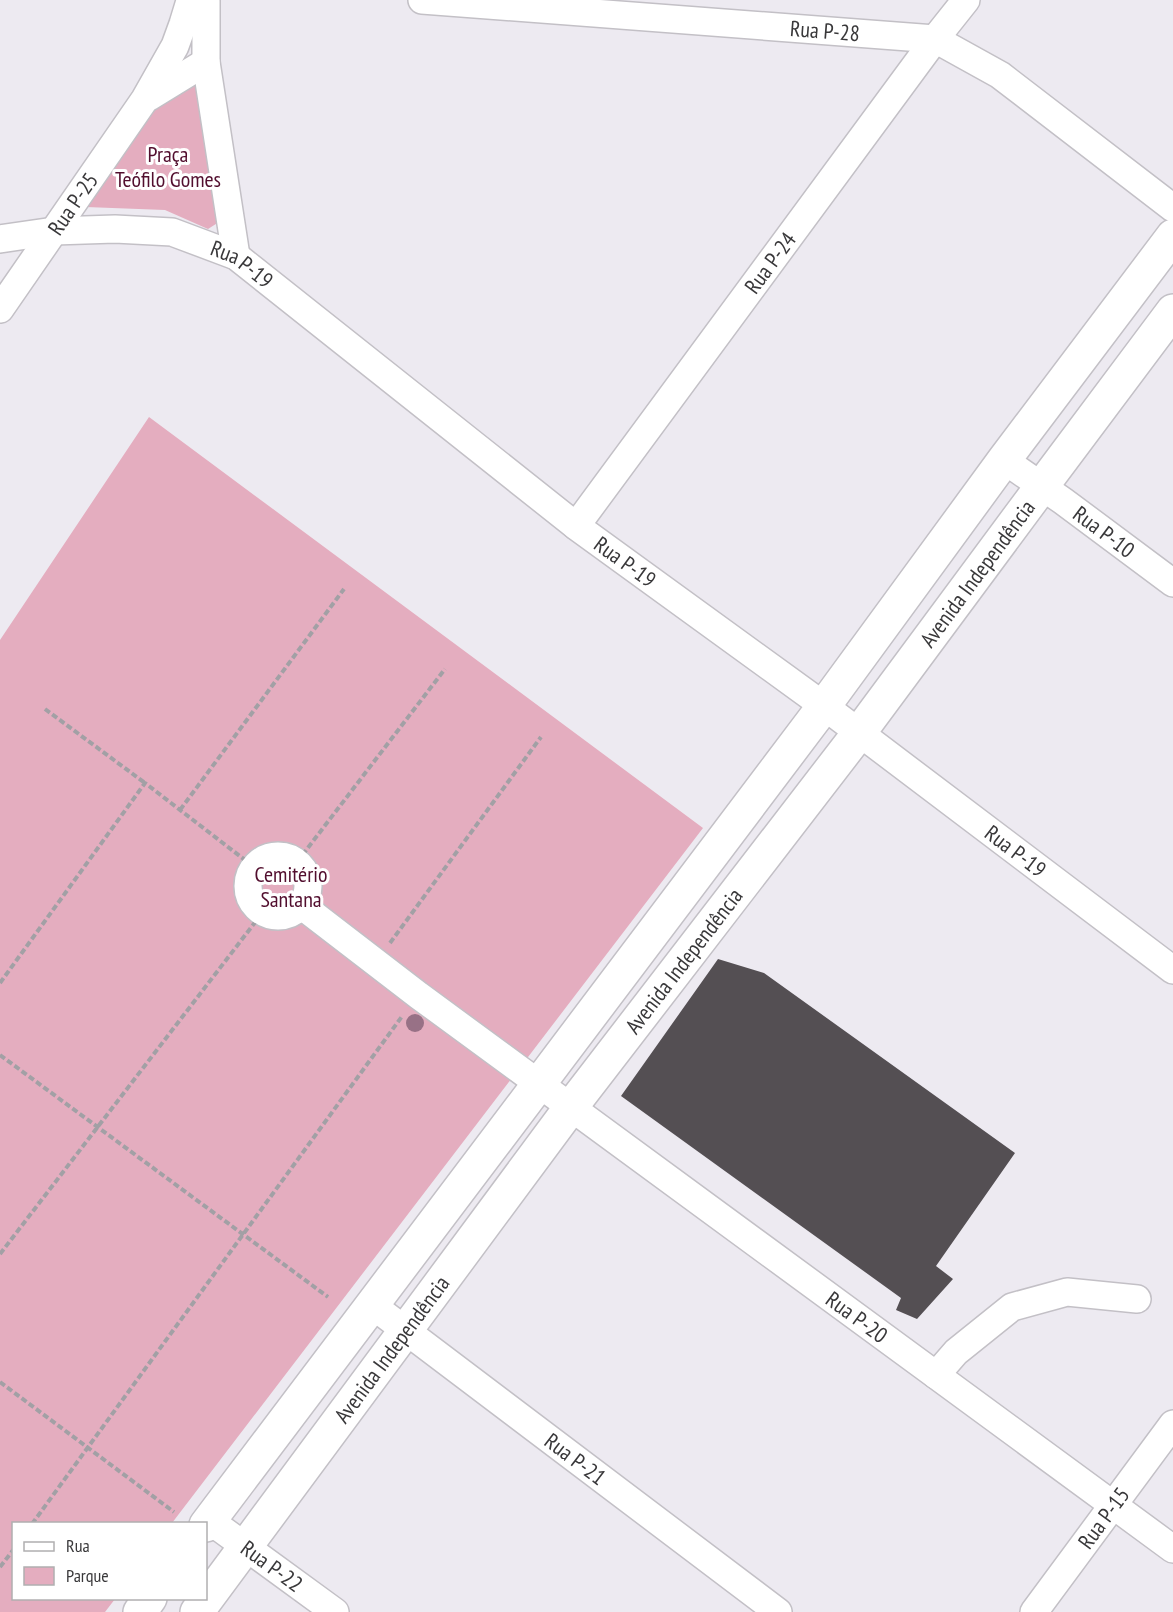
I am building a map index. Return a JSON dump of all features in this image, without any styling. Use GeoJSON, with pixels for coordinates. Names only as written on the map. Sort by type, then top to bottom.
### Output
{"type":"FeatureCollection","features":[{"type":"Feature","properties":{"kind":"main road","name":"Avenida Independência"},"geometry":{"type":"LineString","coordinates":[[208,1523],[824,706],[1004,460],[1173,236]]}},
{"type":"Feature","properties":{"kind":"main road","name":"Avenida Independência"},"geometry":{"type":"LineString","coordinates":[[207,1598],[572,1107],[859,733],[1173,312]]}},
{"type":"Feature","properties":{"kind":"main road"},"geometry":{"type":"LineString","coordinates":[[140,1612],[149,1600]]}},
{"type":"Feature","properties":{"kind":"street"},"geometry":{"type":"LineString","coordinates":[[189,0],[198,2],[207,0],[206,62],[236,256]]}},
{"type":"Feature","properties":{"kind":"street","name":"Rua P-25"},"geometry":{"type":"LineString","coordinates":[[0,309],[145,99],[175,46],[189,0]]}},
{"type":"Feature","properties":{"kind":"street","name":"Rua P-28"},"geometry":{"type":"LineString","coordinates":[[422,0],[935,39],[1000,75],[1173,208]]}},
{"type":"Feature","properties":{"kind":"street","name":"Rua P-24"},"geometry":{"type":"LineString","coordinates":[[576,526],[966,0]]}},
{"type":"Feature","properties":{"kind":"street","name":"Rua P-25"},"geometry":{"type":"LineString","coordinates":[[145,99],[206,62]]}},
{"type":"Feature","properties":{"kind":"street","name":"Rua P-19"},"geometry":{"type":"LineString","coordinates":[[0,239],[54,231],[115,229],[172,232],[236,256],[576,526],[824,706],[1173,970]]}},
{"type":"Feature","properties":{"kind":"street","name":"Rua P-10"},"geometry":{"type":"LineString","coordinates":[[1004,460],[1173,583]]}},
{"type":"Feature","properties":{"kind":"street"},"geometry":{"type":"LineString","coordinates":[[279,856],[297,862],[307,878],[308,888],[301,905],[293,912],[273,916],[255,906],[248,887],[249,876],[254,867],[270,857],[279,856]]}},
{"type":"Feature","properties":{"kind":"street","name":"Rua P-20"},"geometry":{"type":"LineString","coordinates":[[301,905],[418,995],[1173,1549]]}},
{"type":"Feature","properties":{"kind":"street"},"geometry":{"type":"LineString","coordinates":[[936,1375],[956,1352],[1012,1307],[1068,1292],[1137,1299]]}},
{"type":"Feature","properties":{"kind":"street","name":"Rua P-21"},"geometry":{"type":"LineString","coordinates":[[372,1305],[778,1612]]}},
{"type":"Feature","properties":{"kind":"street","name":"Rua P-15"},"geometry":{"type":"LineString","coordinates":[[1034,1612],[1173,1424]]}},
{"type":"Feature","properties":{"kind":"street","name":"Rua P-22"},"geometry":{"type":"LineString","coordinates":[[208,1523],[245,1546],[335,1612]]}},
{"type":"Feature","properties":{"kind":"path"},"geometry":{"type":"LineString","coordinates":[[180,810],[344,589]]}},
{"type":"Feature","properties":{"kind":"path"},"geometry":{"type":"LineString","coordinates":[[297,862],[445,669]]}},
{"type":"Feature","properties":{"kind":"path"},"geometry":{"type":"LineString","coordinates":[[45,709],[254,867]]}},
{"type":"Feature","properties":{"kind":"path"},"geometry":{"type":"LineString","coordinates":[[376,963],[541,737]]}},
{"type":"Feature","properties":{"kind":"path"},"geometry":{"type":"LineString","coordinates":[[0,983],[145,783]]}},
{"type":"Feature","properties":{"kind":"path"},"geometry":{"type":"LineString","coordinates":[[0,1254],[263,912]]}},
{"type":"Feature","properties":{"kind":"path"},"geometry":{"type":"LineString","coordinates":[[33,1522],[418,995]]}},
{"type":"Feature","properties":{"kind":"path"},"geometry":{"type":"LineString","coordinates":[[0,1055],[328,1297]]}},
{"type":"Feature","properties":{"kind":"path"},"geometry":{"type":"LineString","coordinates":[[0,1382],[174,1512]]}},
{"type":"Feature","properties":{"kind":"path"},"geometry":{"type":"LineString","coordinates":[[0,1567],[12,1552]]}},
{"type":"Feature","properties":{"kind":"green space","name":"Praça Teófilo Gomes"},"geometry":{"type":"Polygon","coordinates":[[[188,82],[201,85],[219,222],[208,229],[165,210],[86,207],[167,91],[188,82]]]}},
{"type":"Feature","properties":{"kind":"green space","name":"Cemitério Santana"},"geometry":{"type":"Polygon","coordinates":[[[149,417],[703,828],[173,1522],[12,1522],[12,1600],[114,1600],[105,1612],[0,1612],[0,640],[149,417]]]}},
{"type":"Feature","properties":{"kind":"building"},"geometry":{"type":"Polygon","coordinates":[[[718,959],[764,973],[1015,1153],[936,1266],[953,1279],[917,1319],[896,1310],[901,1298],[621,1096],[718,959]]]}}]}
